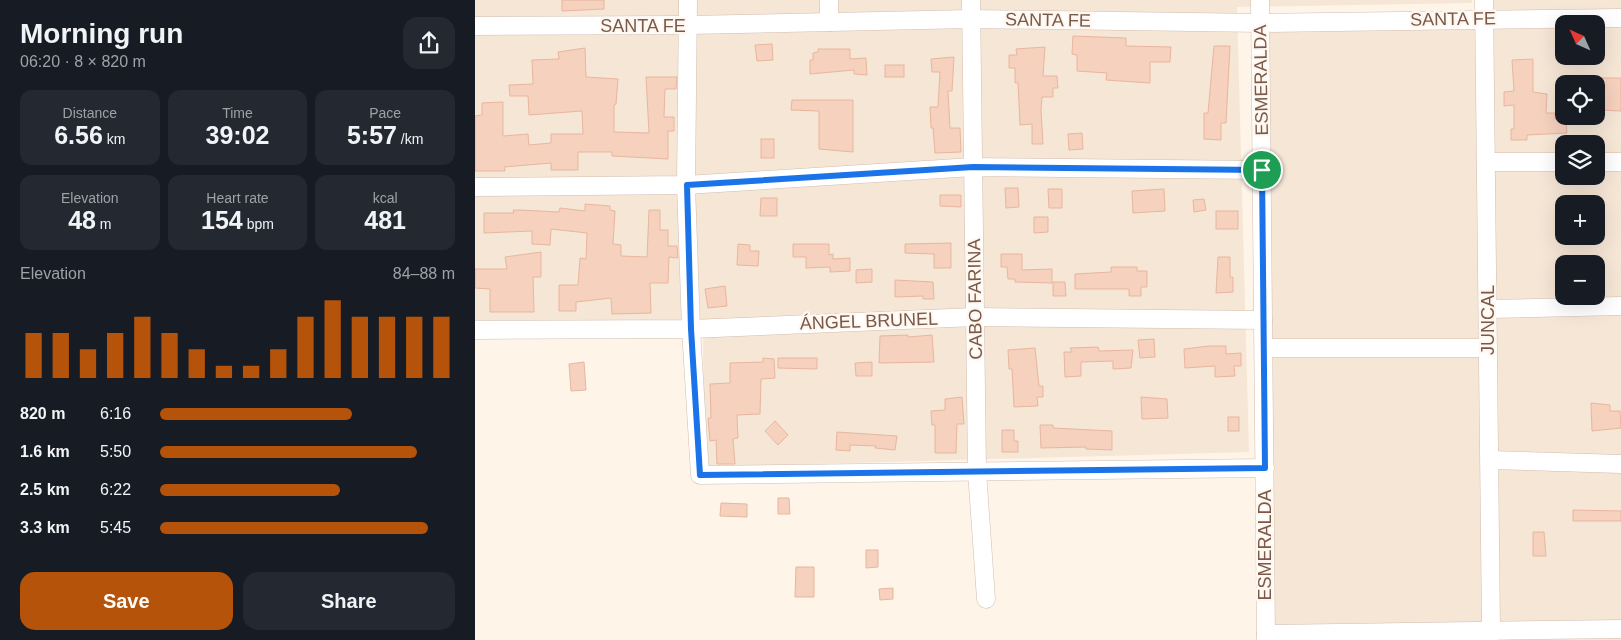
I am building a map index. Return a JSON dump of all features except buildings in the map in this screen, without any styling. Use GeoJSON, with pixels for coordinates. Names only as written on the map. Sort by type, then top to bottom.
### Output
{"type":"FeatureCollection","features":[{"type":"Feature","properties":{"kind":"street"},"geometry":{"type":"LineString","coordinates":[[688,0],[687,185],[691,329],[700,475],[1265,468]]}},
{"type":"Feature","properties":{"kind":"street"},"geometry":{"type":"LineString","coordinates":[[829,0],[829,22]]}},
{"type":"Feature","properties":{"kind":"street","name":"CABO FARINA"},"geometry":{"type":"LineString","coordinates":[[971,0],[977,471],[986,599]]}},
{"type":"Feature","properties":{"kind":"street","name":"ESMERALDA"},"geometry":{"type":"LineString","coordinates":[[1260,0],[1266,637]]}},
{"type":"Feature","properties":{"kind":"street","name":"JUNCAL"},"geometry":{"type":"LineString","coordinates":[[1484,0],[1489,308],[1489,635]]}},
{"type":"Feature","properties":{"kind":"street","name":"SANTA FE"},"geometry":{"type":"LineString","coordinates":[[475,26],[689,26],[971,19],[1261,23],[1621,18]]}},
{"type":"Feature","properties":{"kind":"street"},"geometry":{"type":"LineString","coordinates":[[1487,162],[1555,162]]}},
{"type":"Feature","properties":{"kind":"street"},"geometry":{"type":"LineString","coordinates":[[1605,162],[1621,162]]}},
{"type":"Feature","properties":{"kind":"street"},"geometry":{"type":"LineString","coordinates":[[475,187],[687,185],[973,167],[1262,170]]}},
{"type":"Feature","properties":{"kind":"street"},"geometry":{"type":"LineString","coordinates":[[1489,308],[1621,306]]}},
{"type":"Feature","properties":{"kind":"street","name":"ÁNGEL BRUNEL"},"geometry":{"type":"LineString","coordinates":[[475,330],[691,329],[975,317],[1263,320]]}},
{"type":"Feature","properties":{"kind":"street"},"geometry":{"type":"LineString","coordinates":[[1264,348],[1488,348]]}},
{"type":"Feature","properties":{"kind":"street"},"geometry":{"type":"LineString","coordinates":[[1490,460],[1621,464]]}},
{"type":"Feature","properties":{"kind":"street"},"geometry":{"type":"LineString","coordinates":[[1266,637],[1489,635],[1621,629]]}},
{"type":"Feature","properties":{"kind":"shaded area"},"geometry":{"type":"Polygon","coordinates":[[[475,0],[1472,0],[1472,3],[1237,7],[1249,452],[704,467],[703,321],[475,320],[475,0]]]}},
{"type":"Feature","properties":{"kind":"shaded area"},"geometry":{"type":"Polygon","coordinates":[[[1484,0],[1621,0],[1621,640],[1266,640],[1261,23],[1484,19],[1484,0]]]}},
{"type":"Feature","properties":{"kind":"route"},"geometry":{"type":"LineString","coordinates":[[973,167],[1262,170],[1265,468],[700,475],[691,329],[687,185],[973,167]]}}]}
